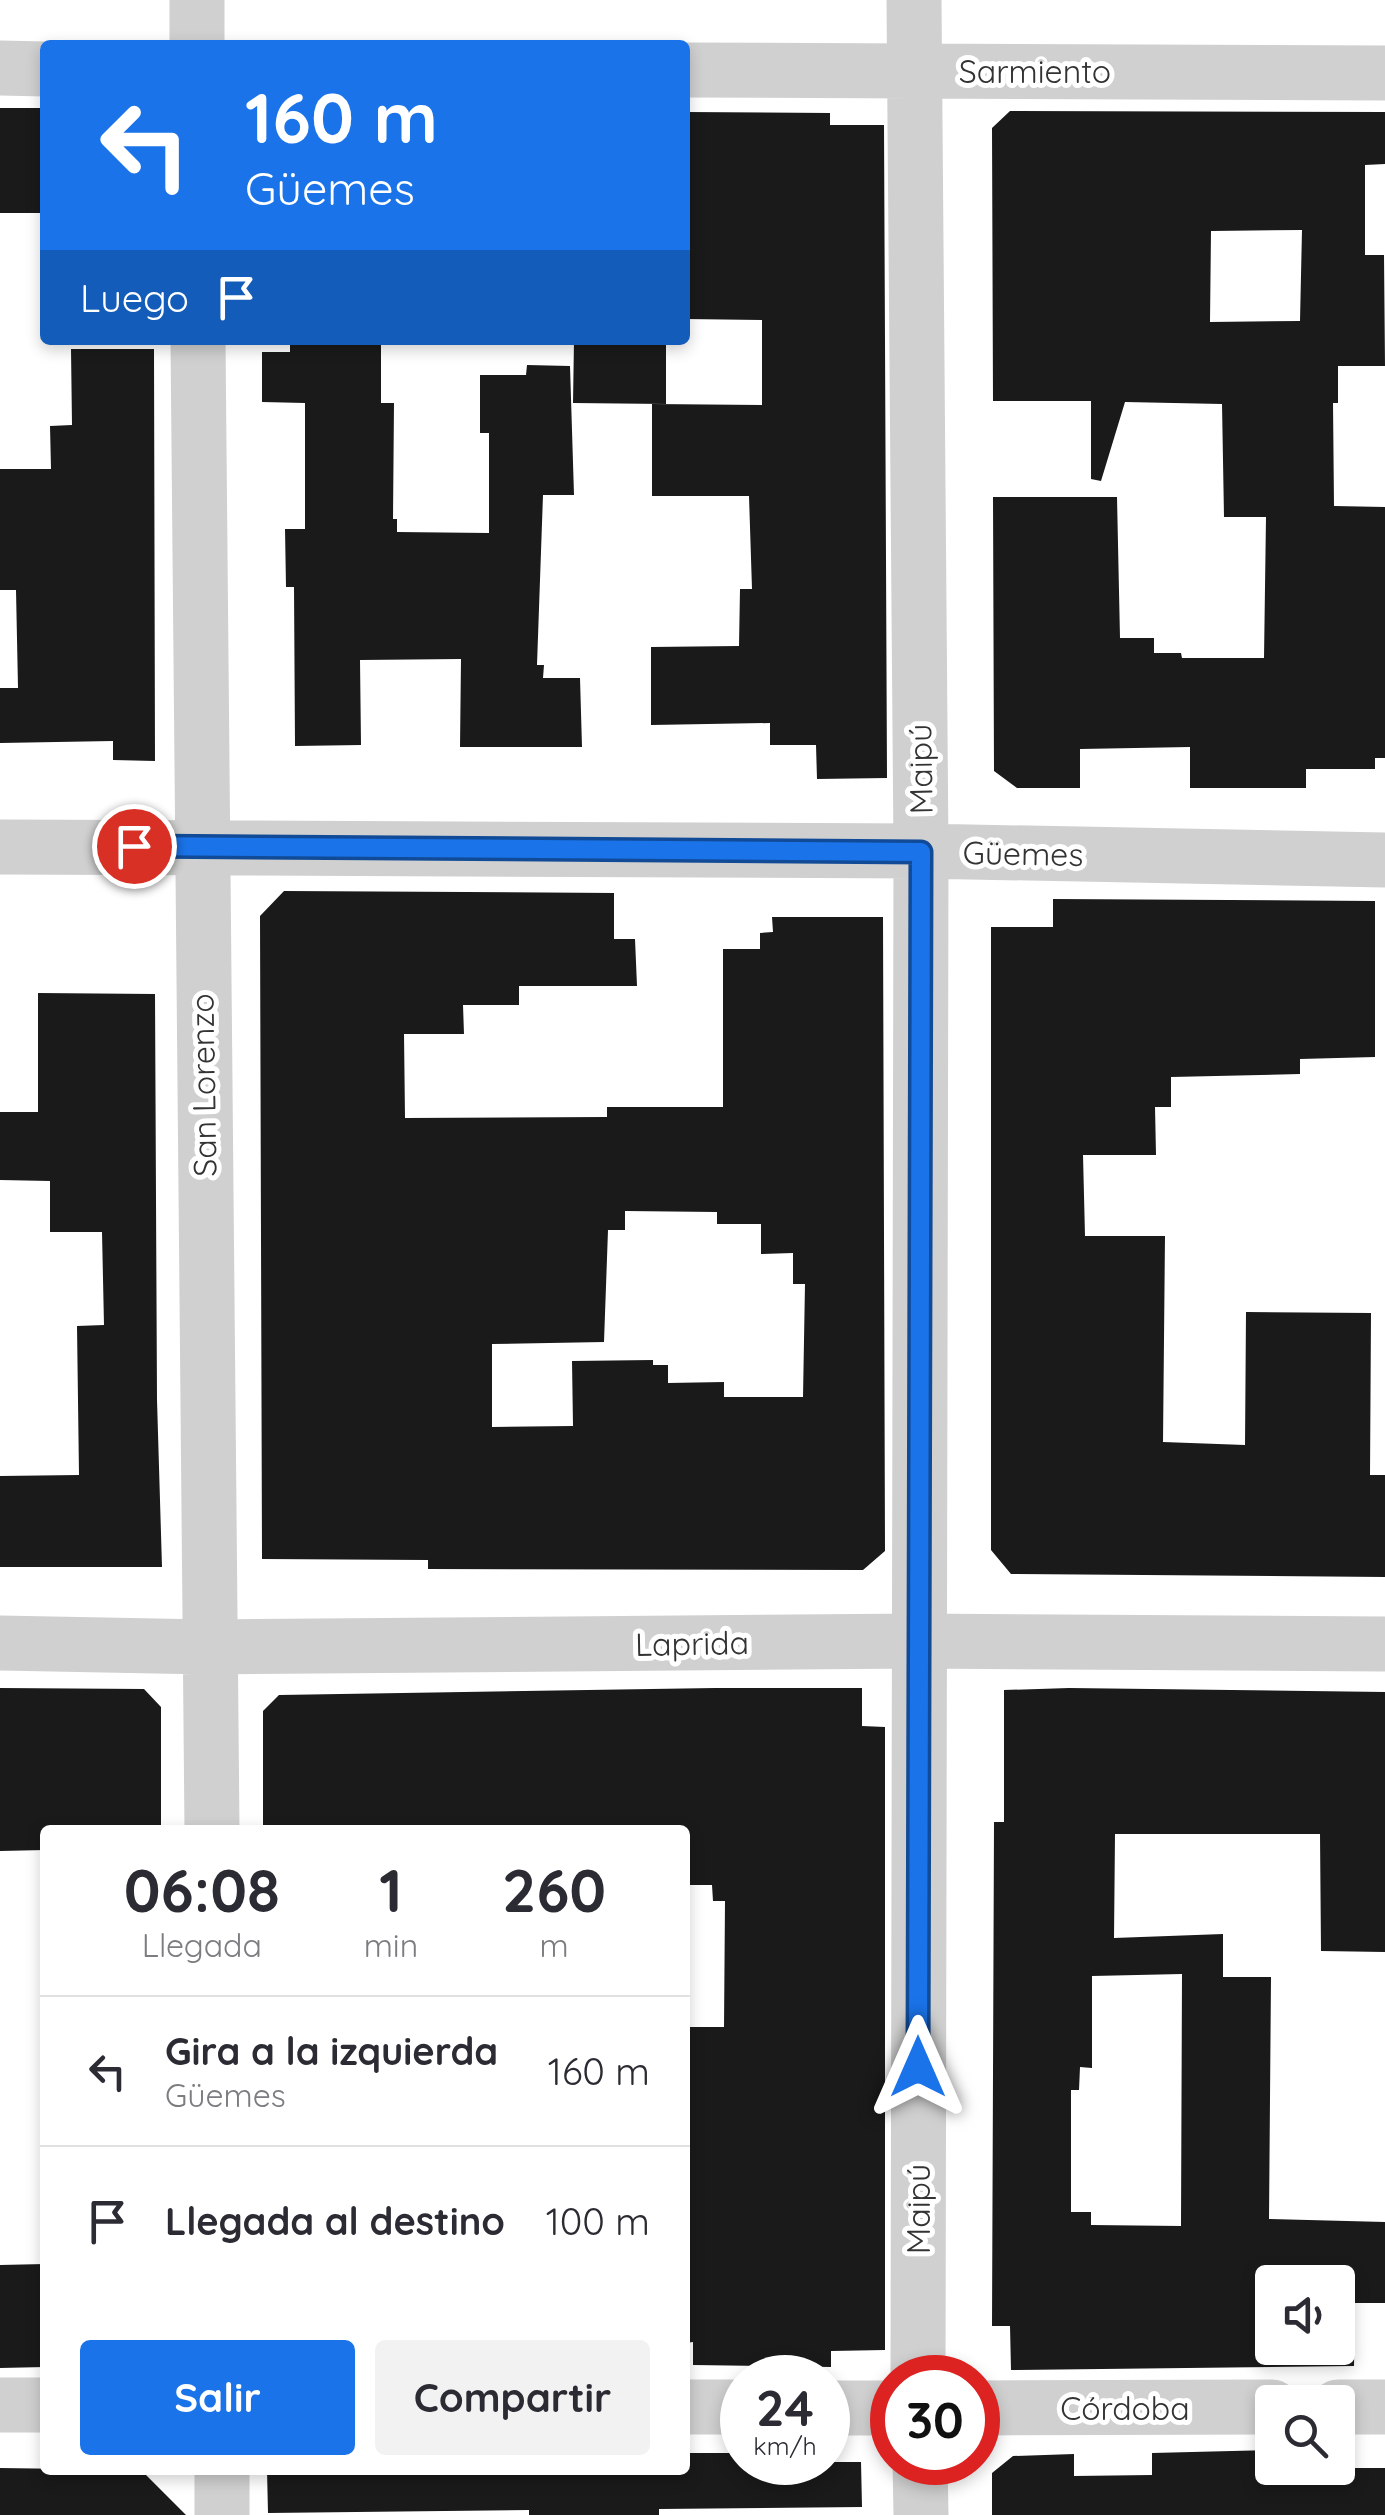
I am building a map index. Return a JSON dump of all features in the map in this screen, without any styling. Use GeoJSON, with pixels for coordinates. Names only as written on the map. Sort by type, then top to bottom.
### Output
{"type":"FeatureCollection","features":[{"type":"Feature","properties":{"kind":"street"},"geometry":{"type":"LineString","coordinates":[[197,0],[197,40]]}},
{"type":"Feature","properties":{"kind":"street","name":"Maipú"},"geometry":{"type":"LineString","coordinates":[[914,0],[921,852],[918,2355]]}},
{"type":"Feature","properties":{"kind":"street"},"geometry":{"type":"LineString","coordinates":[[0,68],[40,69]]}},
{"type":"Feature","properties":{"kind":"street","name":"Sarmiento"},"geometry":{"type":"LineString","coordinates":[[690,70],[1385,73]]}},
{"type":"Feature","properties":{"kind":"street","name":"San Lorenzo"},"geometry":{"type":"LineString","coordinates":[[198,345],[212,1825]]}},
{"type":"Feature","properties":{"kind":"street","name":"Güemes"},"geometry":{"type":"LineString","coordinates":[[0,846],[921,852],[1385,860]]}},
{"type":"Feature","properties":{"kind":"street","name":"Laprida"},"geometry":{"type":"LineString","coordinates":[[0,1643],[208,1647],[918,1640],[1385,1644]]}},
{"type":"Feature","properties":{"kind":"street"},"geometry":{"type":"LineString","coordinates":[[0,2405],[40,2405]]}},
{"type":"Feature","properties":{"kind":"street"},"geometry":{"type":"LineString","coordinates":[[690,2407],[720,2407]]}},
{"type":"Feature","properties":{"kind":"street","name":"Córdoba"},"geometry":{"type":"LineString","coordinates":[[1000,2408],[1255,2407]]}},
{"type":"Feature","properties":{"kind":"street"},"geometry":{"type":"LineString","coordinates":[[1355,2407],[1385,2407]]}},
{"type":"Feature","properties":{"kind":"street"},"geometry":{"type":"LineString","coordinates":[[222,2475],[222,2515]]}},
{"type":"Feature","properties":{"kind":"street"},"geometry":{"type":"LineString","coordinates":[[920,2485],[921,2515]]}},
{"type":"Feature","properties":{"kind":"building"},"geometry":{"type":"Polygon","coordinates":[[[0,108],[40,108],[40,213],[0,213],[0,108]]]}},
{"type":"Feature","properties":{"kind":"building"},"geometry":{"type":"Polygon","coordinates":[[[1010,111],[1385,112],[1385,164],[1365,165],[1365,255],[1384,255],[1385,366],[1338,366],[1338,403],[1333,403],[1334,506],[1385,507],[1385,758],[1375,758],[1375,769],[1306,769],[1306,788],[1190,788],[1190,747],[1080,749],[1080,788],[1017,788],[994,771],[993,497],[1117,497],[1120,638],[1154,638],[1154,653],[1181,653],[1182,658],[1264,658],[1266,517],[1224,517],[1222,404],[1125,402],[1101,481],[1091,479],[1091,401],[993,401],[992,128],[1010,111]],[[1302,230],[1211,231],[1210,322],[1300,321],[1302,230]]]}},
{"type":"Feature","properties":{"kind":"building"},"geometry":{"type":"Polygon","coordinates":[[[690,112],[830,113],[830,125],[884,125],[887,778],[817,779],[816,745],[770,745],[770,723],[651,725],[651,647],[739,646],[740,589],[752,589],[749,496],[652,496],[652,404],[762,405],[762,320],[690,319],[690,112]]]}},
{"type":"Feature","properties":{"kind":"building"},"geometry":{"type":"Polygon","coordinates":[[[290,345],[381,345],[381,403],[394,403],[393,519],[397,519],[397,532],[489,533],[489,433],[480,433],[480,375],[526,375],[527,365],[570,366],[574,495],[543,495],[537,665],[544,665],[543,678],[580,678],[582,747],[460,747],[461,659],[360,660],[361,745],[295,746],[294,587],[286,587],[285,529],[305,529],[305,403],[262,402],[262,352],[290,352],[290,345]]]}},
{"type":"Feature","properties":{"kind":"building"},"geometry":{"type":"Polygon","coordinates":[[[574,345],[666,345],[666,404],[573,403],[574,345]]]}},
{"type":"Feature","properties":{"kind":"building"},"geometry":{"type":"Polygon","coordinates":[[[71,349],[154,349],[155,761],[113,760],[113,741],[0,743],[0,688],[18,688],[16,590],[0,590],[0,469],[51,469],[50,426],[72,425],[71,349]]]}},
{"type":"Feature","properties":{"kind":"building"},"geometry":{"type":"Polygon","coordinates":[[[284,891],[614,893],[614,939],[635,939],[637,986],[519,986],[519,1005],[463,1005],[464,1034],[404,1034],[405,1118],[607,1117],[607,1107],[723,1107],[723,949],[760,949],[760,933],[773,932],[772,917],[883,917],[885,1551],[863,1570],[428,1569],[428,1560],[262,1559],[260,916],[284,891]],[[625,1211],[625,1230],[608,1230],[604,1342],[492,1344],[492,1427],[573,1426],[572,1361],[653,1360],[653,1365],[668,1365],[668,1383],[724,1382],[724,1397],[803,1397],[805,1284],[793,1284],[793,1253],[761,1254],[761,1224],[717,1224],[717,1212],[625,1211]]]}},
{"type":"Feature","properties":{"kind":"building"},"geometry":{"type":"Polygon","coordinates":[[[1053,899],[1375,901],[1375,1057],[1300,1059],[1300,1074],[1171,1077],[1171,1107],[1155,1107],[1156,1155],[1083,1155],[1085,1236],[1165,1236],[1163,1442],[1245,1445],[1246,1312],[1371,1313],[1370,1475],[1385,1475],[1385,1577],[1011,1574],[991,1550],[991,927],[1053,927],[1053,899]]]}},
{"type":"Feature","properties":{"kind":"building"},"geometry":{"type":"Polygon","coordinates":[[[38,993],[155,994],[162,1567],[0,1567],[0,1476],[79,1475],[77,1326],[104,1325],[102,1232],[50,1232],[50,1181],[0,1180],[0,1112],[38,1112],[38,993]]]}},
{"type":"Feature","properties":{"kind":"building"},"geometry":{"type":"Polygon","coordinates":[[[0,1688],[144,1689],[161,1707],[161,1825],[40,1825],[40,1850],[0,1851],[0,1688]]]}},
{"type":"Feature","properties":{"kind":"building"},"geometry":{"type":"Polygon","coordinates":[[[862,1688],[862,1726],[885,1727],[885,2350],[831,2351],[831,2355],[720,2355],[720,2365],[693,2365],[690,2027],[724,2027],[725,1901],[713,1901],[712,1885],[690,1885],[690,1825],[263,1825],[263,1711],[279,1695],[862,1688]]]}},
{"type":"Feature","properties":{"kind":"building"},"geometry":{"type":"Polygon","coordinates":[[[1004,1690],[1385,1692],[1385,1952],[1321,1951],[1320,1834],[1115,1834],[1114,1938],[1223,1934],[1223,1977],[1271,1977],[1269,2219],[1385,2222],[1385,2303],[1355,2303],[1355,2265],[1255,2265],[1255,2365],[1354,2366],[1011,2370],[1010,2326],[992,2326],[994,1822],[1004,1822],[1004,1690]],[[1182,1974],[1092,1976],[1092,2068],[1080,2067],[1079,2090],[1071,2090],[1071,2212],[1091,2212],[1091,2225],[1181,2226],[1182,1974]]]}},
{"type":"Feature","properties":{"kind":"building"},"geometry":{"type":"Polygon","coordinates":[[[40,2264],[40,2367],[0,2368],[0,2265],[40,2264]]]}},
{"type":"Feature","properties":{"kind":"building"},"geometry":{"type":"Polygon","coordinates":[[[1255,2450],[1255,2485],[1355,2485],[1355,2468],[1385,2468],[1385,2515],[992,2515],[992,2485],[1000,2485],[1000,2467],[1013,2456],[1074,2454],[1074,2476],[1152,2475],[1152,2453],[1255,2450]]]}},
{"type":"Feature","properties":{"kind":"building"},"geometry":{"type":"Polygon","coordinates":[[[690,2453],[720,2453],[720,2485],[850,2485],[850,2462],[861,2462],[862,2507],[659,2509],[659,2515],[529,2515],[529,2510],[268,2513],[267,2475],[690,2475],[690,2453]]]}},
{"type":"Feature","properties":{"kind":"building"},"geometry":{"type":"Polygon","coordinates":[[[0,2468],[40,2469],[40,2475],[146,2475],[186,2515],[0,2515],[0,2468]]]}},
{"type":"Feature","properties":{"kind":"route"},"geometry":{"type":"LineString","coordinates":[[134,846],[921,852],[918,2067]]}}]}
